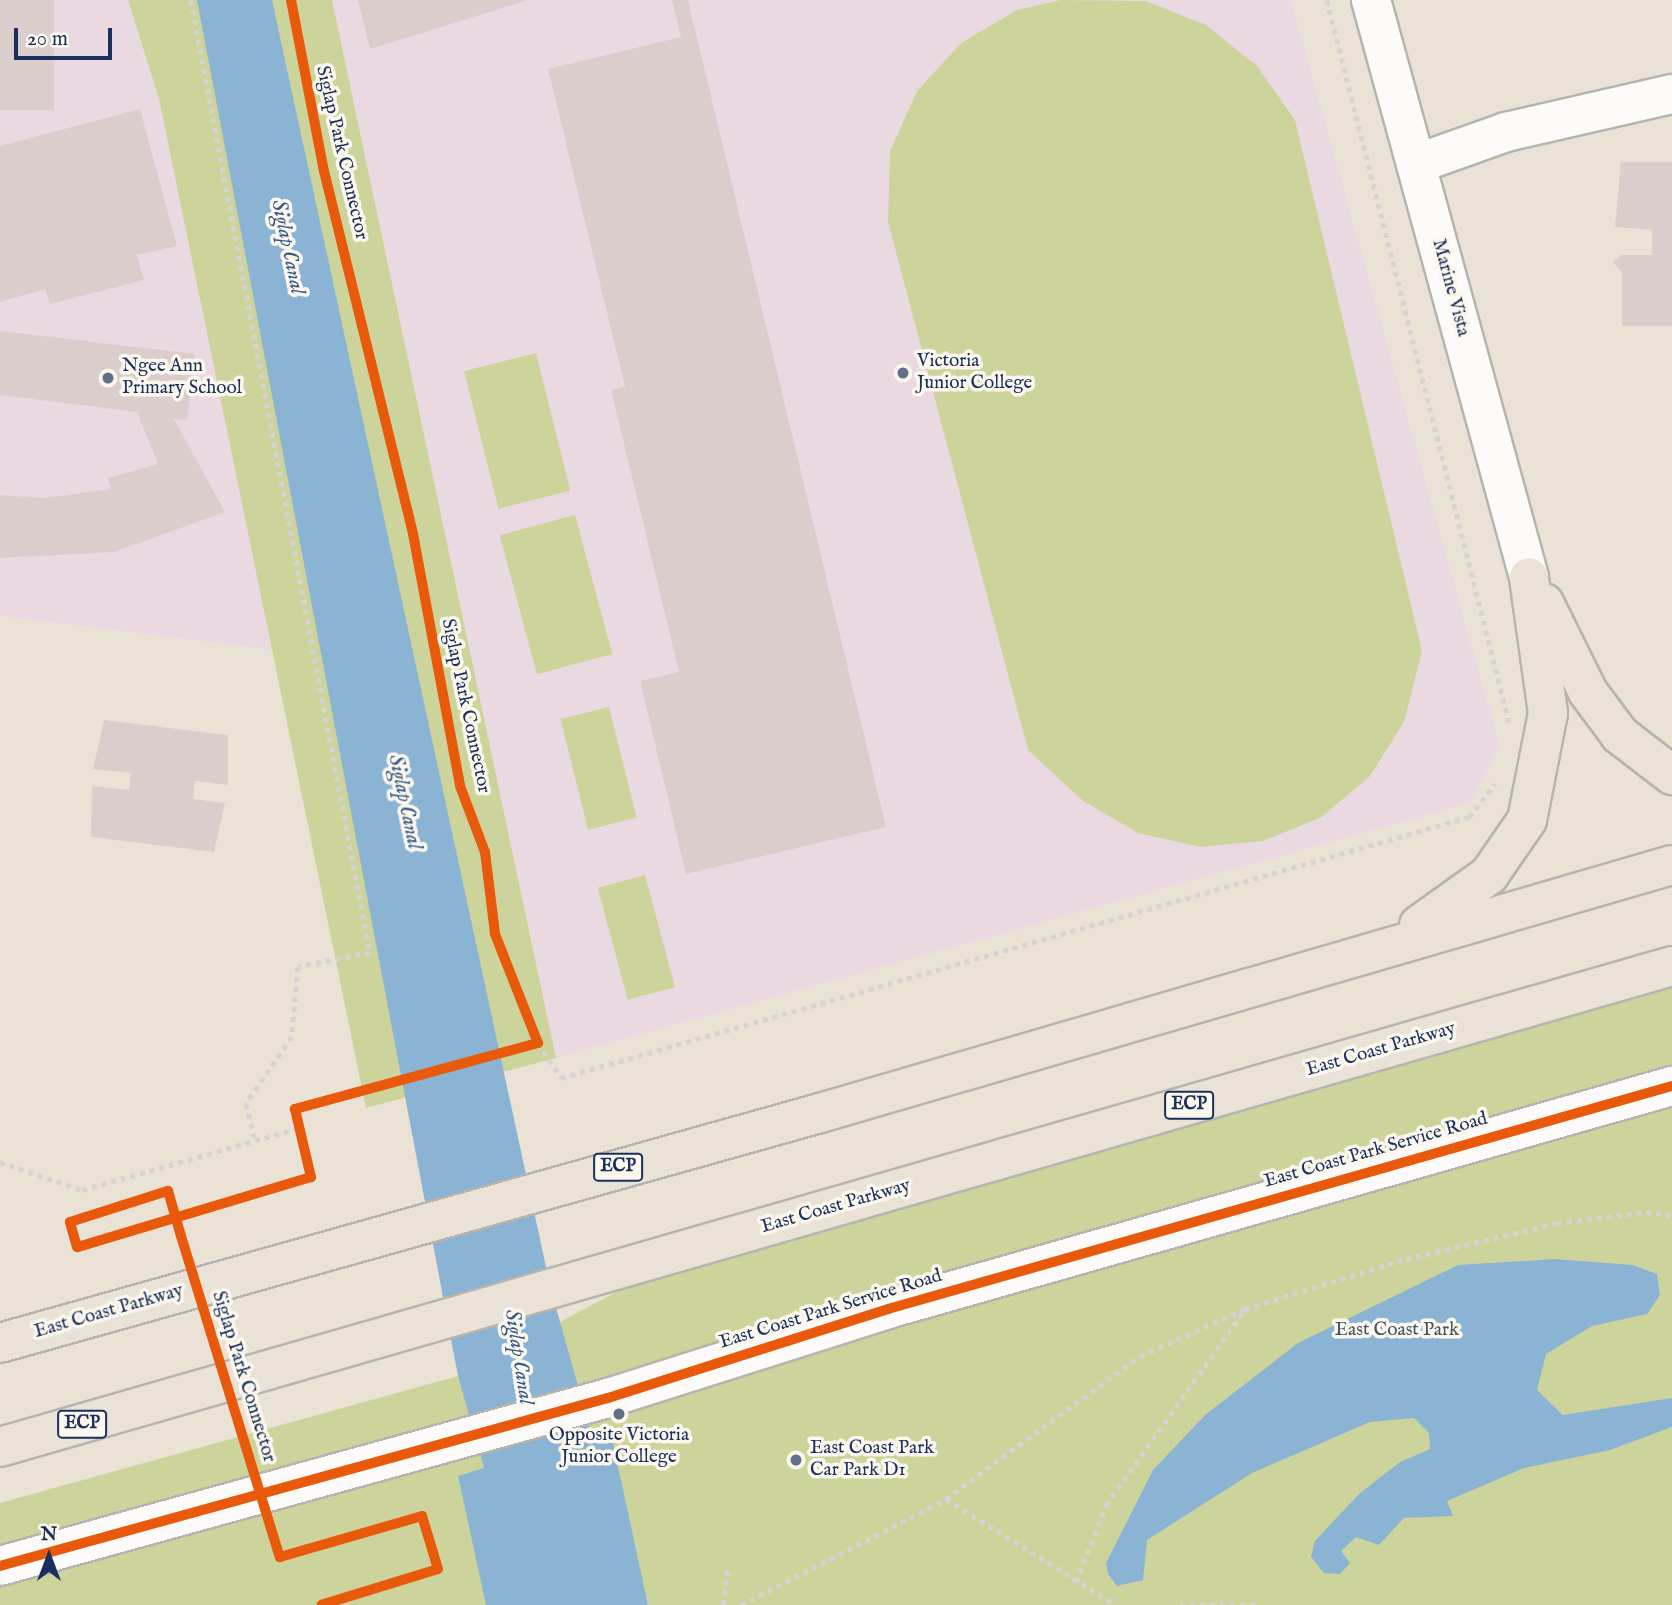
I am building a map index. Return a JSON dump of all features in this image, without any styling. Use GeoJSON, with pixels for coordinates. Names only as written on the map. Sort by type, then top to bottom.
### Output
{"type":"FeatureCollection","features":[{"type":"Feature","properties":{"kind":"highway"},"geometry":{"type":"LineString","coordinates":[[1529,577],[1588,692],[1620,735],[1672,775]]}},
{"type":"Feature","properties":{"kind":"highway"},"geometry":{"type":"LineString","coordinates":[[1376,951],[1480,883],[1508,856],[1527,820],[1548,713],[1529,577]]}},
{"type":"Feature","properties":{"kind":"highway","name":"East Coast Parkway"},"geometry":{"type":"LineString","coordinates":[[0,1343],[1376,951],[1672,864]]}},
{"type":"Feature","properties":{"kind":"highway","name":"East Coast Parkway"},"geometry":{"type":"LineString","coordinates":[[0,1447],[1672,966]]}},
{"type":"Feature","properties":{"kind":"street","name":"Marine Vista"},"geometry":{"type":"LineString","coordinates":[[1371,0],[1529,577]]}},
{"type":"Feature","properties":{"kind":"street"},"geometry":{"type":"LineString","coordinates":[[1416,164],[1506,132],[1672,94]]}},
{"type":"Feature","properties":{"kind":"street","name":"East Coast Park Service Road"},"geometry":{"type":"LineString","coordinates":[[0,1566],[608,1398],[901,1305],[1672,1086]]}},
{"type":"Feature","properties":{"kind":"path"},"geometry":{"type":"LineString","coordinates":[[191,0],[370,953],[298,967],[292,1037],[246,1104],[255,1141]]}},
{"type":"Feature","properties":{"kind":"path"},"geometry":{"type":"LineString","coordinates":[[1327,0],[1509,734]]}},
{"type":"Feature","properties":{"kind":"path"},"geometry":{"type":"LineString","coordinates":[[534,1031],[538,1043],[561,1078],[1469,817],[1498,777]]}},
{"type":"Feature","properties":{"kind":"path"},"geometry":{"type":"LineString","coordinates":[[525,1045],[538,1043]]}},
{"type":"Feature","properties":{"kind":"path"},"geometry":{"type":"LineString","coordinates":[[295,1109],[303,1140]]}},
{"type":"Feature","properties":{"kind":"path"},"geometry":{"type":"LineString","coordinates":[[0,1162],[82,1190],[300,1128]]}},
{"type":"Feature","properties":{"kind":"path"},"geometry":{"type":"LineString","coordinates":[[741,1605],[946,1499],[1140,1356],[1245,1309],[1406,1259],[1558,1223],[1646,1212],[1672,1215]]}},
{"type":"Feature","properties":{"kind":"path"},"geometry":{"type":"LineString","coordinates":[[1076,1582],[1106,1505],[1245,1309]]}},
{"type":"Feature","properties":{"kind":"path"},"geometry":{"type":"LineString","coordinates":[[946,1499],[1116,1605]]}},
{"type":"Feature","properties":{"kind":"path"},"geometry":{"type":"LineString","coordinates":[[723,1605],[728,1566]]}},
{"type":"Feature","properties":{"kind":"path"},"geometry":{"type":"LineString","coordinates":[[1180,1605],[1257,1605]]}},
{"type":"Feature","properties":{"kind":"shaded area","name":"Ngee Ann Primary School"},"geometry":{"type":"Polygon","coordinates":[[[0,0],[128,0],[159,99],[273,650],[0,616],[0,0]]]}},
{"type":"Feature","properties":{"kind":"shaded area","name":"Victoria Junior College"},"geometry":{"type":"Polygon","coordinates":[[[332,0],[1291,0],[1500,747],[1471,803],[556,1058],[332,0]]]}},
{"type":"Feature","properties":{"kind":"green space"},"geometry":{"type":"Polygon","coordinates":[[[128,0],[332,0],[556,1058],[366,1108],[159,99],[128,0]]]}},
{"type":"Feature","properties":{"kind":"green space"},"geometry":{"type":"Polygon","coordinates":[[[1060,0],[1146,1],[1206,25],[1257,66],[1295,120],[1422,651],[1404,722],[1370,776],[1322,817],[1263,841],[1200,847],[1138,833],[1083,801],[1028,750],[888,222],[890,151],[917,91],[961,43],[1017,10],[1060,0]]]}},
{"type":"Feature","properties":{"kind":"green space"},"geometry":{"type":"Polygon","coordinates":[[[536,353],[570,491],[499,509],[464,371],[536,353]]]}},
{"type":"Feature","properties":{"kind":"green space"},"geometry":{"type":"Polygon","coordinates":[[[575,515],[612,654],[537,674],[500,535],[575,515]]]}},
{"type":"Feature","properties":{"kind":"green space"},"geometry":{"type":"Polygon","coordinates":[[[609,707],[637,818],[588,830],[560,719],[609,707]]]}},
{"type":"Feature","properties":{"kind":"green space"},"geometry":{"type":"Polygon","coordinates":[[[645,875],[675,987],[628,1000],[598,888],[645,875]]]}},
{"type":"Feature","properties":{"kind":"green space","name":"East Coast Park"},"geometry":{"type":"Polygon","coordinates":[[[1672,967],[1672,1605],[0,1605],[0,1503],[458,1376],[705,1245],[1672,967]]]}},
{"type":"Feature","properties":{"kind":"water","name":"Siglap Canal"},"geometry":{"type":"Polygon","coordinates":[[[197,0],[272,0],[551,1290],[593,1439],[611,1434],[648,1605],[486,1605],[458,1476],[484,1468],[458,1376],[197,0]]]}},
{"type":"Feature","properties":{"kind":"water"},"geometry":{"type":"Polygon","coordinates":[[[1554,1259],[1633,1265],[1657,1274],[1660,1295],[1647,1314],[1592,1326],[1546,1354],[1537,1390],[1563,1415],[1672,1398],[1672,1427],[1610,1450],[1524,1468],[1447,1501],[1453,1516],[1404,1518],[1379,1545],[1356,1537],[1341,1551],[1350,1563],[1340,1574],[1324,1573],[1311,1557],[1315,1541],[1359,1494],[1400,1462],[1430,1449],[1429,1433],[1414,1418],[1370,1422],[1252,1473],[1147,1540],[1143,1580],[1117,1586],[1108,1574],[1106,1563],[1153,1470],[1205,1415],[1298,1343],[1458,1265],[1554,1259]]]}},
{"type":"Feature","properties":{"kind":"building"},"geometry":{"type":"Polygon","coordinates":[[[0,0],[54,0],[54,110],[0,110],[0,0]]]}},
{"type":"Feature","properties":{"kind":"building"},"geometry":{"type":"Polygon","coordinates":[[[358,0],[525,0],[525,1],[370,49],[358,0]]]}},
{"type":"Feature","properties":{"kind":"building"},"geometry":{"type":"Polygon","coordinates":[[[672,0],[688,0],[886,827],[686,874],[640,681],[679,672],[611,390],[625,387],[548,69],[681,37],[672,0]]]}},
{"type":"Feature","properties":{"kind":"building"},"geometry":{"type":"Polygon","coordinates":[[[140,109],[177,246],[137,255],[144,280],[50,304],[45,289],[0,302],[0,146],[140,109]]]}},
{"type":"Feature","properties":{"kind":"building"},"geometry":{"type":"Polygon","coordinates":[[[1621,162],[1672,162],[1672,326],[1622,326],[1622,273],[1613,262],[1622,255],[1652,255],[1652,230],[1615,227],[1621,162]]]}},
{"type":"Feature","properties":{"kind":"building"},"geometry":{"type":"Polygon","coordinates":[[[0,331],[195,354],[187,420],[174,419],[225,512],[114,552],[0,558],[0,495],[44,498],[111,489],[108,478],[158,464],[137,412],[0,395],[0,331]]]}},
{"type":"Feature","properties":{"kind":"building"},"geometry":{"type":"Polygon","coordinates":[[[104,720],[228,735],[228,785],[195,781],[193,799],[225,803],[214,852],[91,837],[92,786],[129,790],[131,773],[93,769],[104,720]]]}},
{"type":"Feature","properties":{"kind":"cycle path","name":"Siglap Park Connector"},"geometry":{"type":"LineString","coordinates":[[291,0],[324,171],[413,534],[460,786],[485,852],[495,934],[538,1043],[295,1109],[311,1177],[77,1247],[70,1222],[168,1191],[181,1236],[280,1557],[422,1516],[438,1569],[321,1605]]}},
{"type":"Feature","properties":{"kind":"cycle path"},"geometry":{"type":"LineString","coordinates":[[0,1566],[608,1398],[888,1309],[1672,1086]]}},
{"type":"Feature","properties":{"kind":"place","name":"Victoria Junior College"},"geometry":{"type":"Point","coordinates":[903,373]}},
{"type":"Feature","properties":{"kind":"place","name":"Ngee Ann Primary School"},"geometry":{"type":"Point","coordinates":[108,378]}},
{"type":"Feature","properties":{"kind":"place","name":"Opposite Victoria Junior College"},"geometry":{"type":"Point","coordinates":[619,1414]}},
{"type":"Feature","properties":{"kind":"place","name":"East Coast Park Car Park D1"},"geometry":{"type":"Point","coordinates":[796,1460]}}]}
